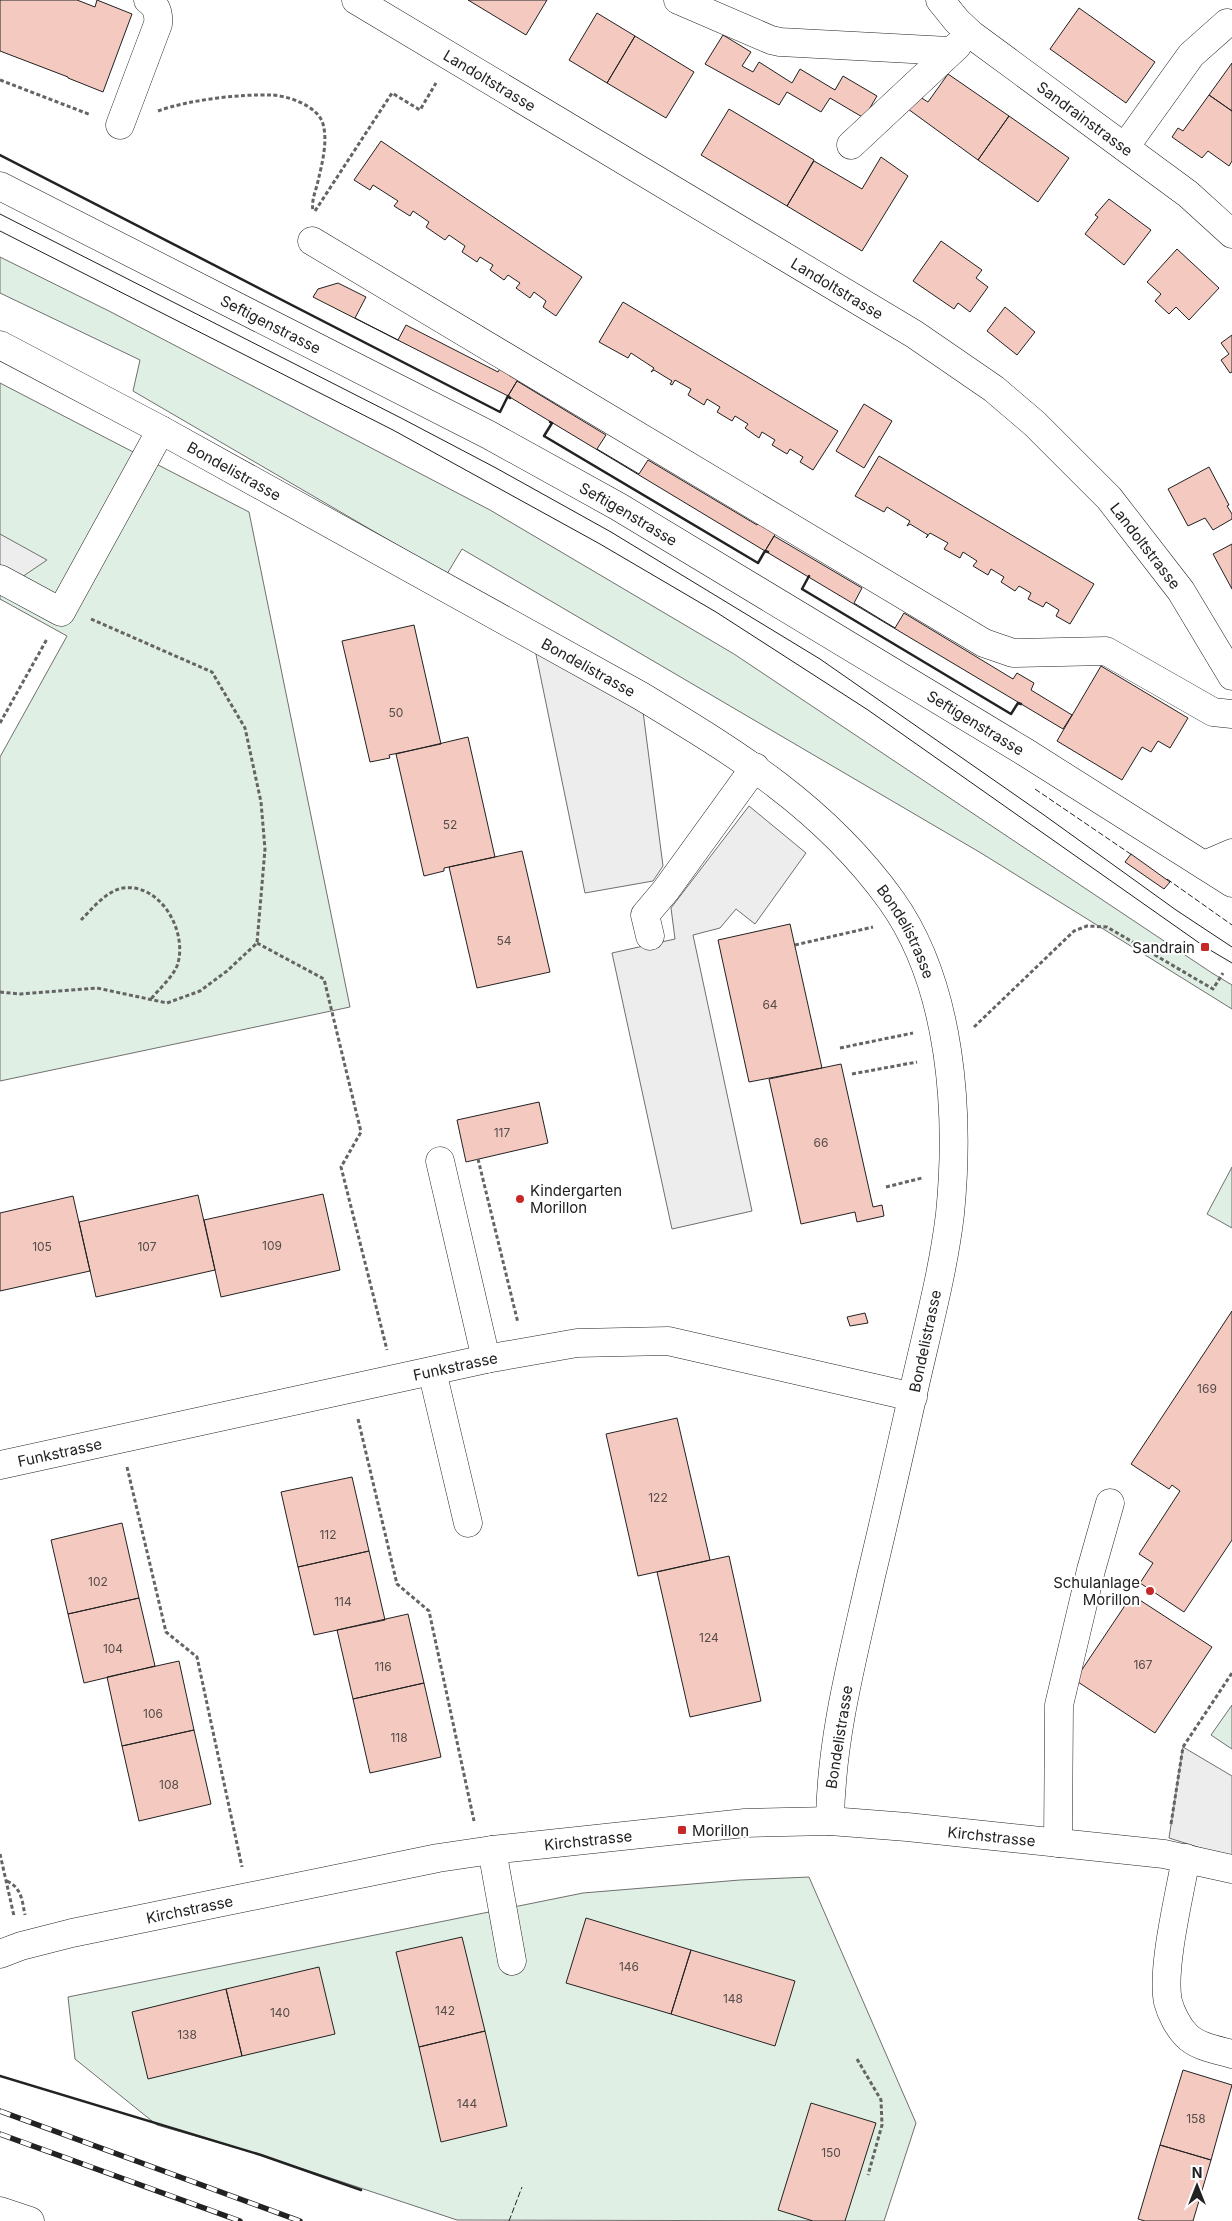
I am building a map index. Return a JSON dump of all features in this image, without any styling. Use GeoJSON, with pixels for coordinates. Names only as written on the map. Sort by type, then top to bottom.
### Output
{"type":"FeatureCollection","features":[{"type":"Feature","properties":{"kind":"street"},"geometry":{"type":"LineString","coordinates":[[120,125],[158,24],[159,14],[154,4],[148,0]]}},
{"type":"Feature","properties":{"kind":"street","name":"Landoltstrasse"},"geometry":{"type":"LineString","coordinates":[[356,0],[921,338],[994,389],[1035,424],[1109,498],[1181,591],[1232,676]]}},
{"type":"Feature","properties":{"kind":"street"},"geometry":{"type":"LineString","coordinates":[[678,0],[771,40],[780,42],[949,51]]}},
{"type":"Feature","properties":{"kind":"street","name":"Sandrainstrasse"},"geometry":{"type":"LineString","coordinates":[[940,0],[972,35],[1188,194],[1232,234]]}},
{"type":"Feature","properties":{"kind":"street"},"geometry":{"type":"LineString","coordinates":[[1125,147],[1191,55],[1227,23]]}},
{"type":"Feature","properties":{"kind":"street"},"geometry":{"type":"LineString","coordinates":[[851,144],[949,51],[972,35]]}},
{"type":"Feature","properties":{"kind":"street","name":"Seftigenstrasse"},"geometry":{"type":"LineString","coordinates":[[0,186],[454,417],[619,507],[1025,752],[1232,883]]}},
{"type":"Feature","properties":{"kind":"street"},"geometry":{"type":"LineString","coordinates":[[312,241],[984,643],[1013,652],[1106,652],[1213,712],[1232,714]]}},
{"type":"Feature","properties":{"kind":"street","name":"Bondelistrasse"},"geometry":{"type":"LineString","coordinates":[[0,345],[161,430],[641,696],[755,767],[796,798],[840,840],[878,882],[904,920],[924,962],[945,1040],[952,1098],[953,1136],[950,1216],[913,1397],[841,1707],[830,1788],[830,1821]]}},
{"type":"Feature","properties":{"kind":"street"},"geometry":{"type":"LineString","coordinates":[[0,579],[61,612],[161,430]]}},
{"type":"Feature","properties":{"kind":"street"},"geometry":{"type":"LineString","coordinates":[[650,936],[645,915],[666,890],[755,767]]}},
{"type":"Feature","properties":{"kind":"street"},"geometry":{"type":"LineString","coordinates":[[1204,865],[1232,854]]}},
{"type":"Feature","properties":{"kind":"street"},"geometry":{"type":"LineString","coordinates":[[440,1161],[486,1359]]}},
{"type":"Feature","properties":{"kind":"street","name":"Funkstrasse"},"geometry":{"type":"LineString","coordinates":[[0,1465],[486,1359],[576,1343],[668,1341],[913,1397]]}},
{"type":"Feature","properties":{"kind":"street"},"geometry":{"type":"LineString","coordinates":[[432,1371],[468,1523]]}},
{"type":"Feature","properties":{"kind":"street"},"geometry":{"type":"LineString","coordinates":[[1058,1843],[1059,1705],[1091,1570],[1110,1503]]}},
{"type":"Feature","properties":{"kind":"street","name":"Kirchstrasse"},"geometry":{"type":"LineString","coordinates":[[0,1954],[21,1946],[72,1933],[438,1858],[492,1850],[744,1823],[830,1821],[1175,1856],[1232,1869]]}},
{"type":"Feature","properties":{"kind":"street"},"geometry":{"type":"LineString","coordinates":[[492,1850],[512,1961]]}},
{"type":"Feature","properties":{"kind":"street"},"geometry":{"type":"LineString","coordinates":[[1175,1856],[1171,1946],[1167,1979],[1168,2001],[1175,2019],[1187,2037],[1205,2046],[1232,2054]]}},
{"type":"Feature","properties":{"kind":"street"},"geometry":{"type":"LineString","coordinates":[[0,2211],[30,2221]]}},
{"type":"Feature","properties":{"kind":"path"},"geometry":{"type":"LineString","coordinates":[[314,212],[392,93],[420,110],[440,76]]}},
{"type":"Feature","properties":{"kind":"path"},"geometry":{"type":"LineString","coordinates":[[0,80],[120,125],[131,114],[147,114],[172,106],[198,101],[239,97],[273,95],[294,100],[313,109],[323,123],[325,142],[312,204],[314,212],[312,241]]}},
{"type":"Feature","properties":{"kind":"path"},"geometry":{"type":"LineString","coordinates":[[0,723],[61,612],[81,614],[212,672],[245,728],[261,802],[265,849],[257,943],[227,971],[200,991],[167,1003],[97,988],[20,994],[0,992]]}},
{"type":"Feature","properties":{"kind":"path"},"geometry":{"type":"LineString","coordinates":[[81,920],[104,897],[122,888],[142,890],[156,897],[168,910],[176,929],[180,946],[178,964],[151,999]]}},
{"type":"Feature","properties":{"kind":"path"},"geometry":{"type":"LineString","coordinates":[[795,945],[904,920]]}},
{"type":"Feature","properties":{"kind":"path"},"geometry":{"type":"LineString","coordinates":[[852,1074],[970,1030],[1074,931],[1087,926],[1096,925],[1114,930],[1213,989],[1223,973]]}},
{"type":"Feature","properties":{"kind":"path"},"geometry":{"type":"LineString","coordinates":[[257,943],[324,979],[361,1132],[341,1166],[395,1380]]}},
{"type":"Feature","properties":{"kind":"path"},"geometry":{"type":"LineString","coordinates":[[840,1048],[945,1040]]}},
{"type":"Feature","properties":{"kind":"path"},"geometry":{"type":"LineString","coordinates":[[478,1159],[525,1351]]}},
{"type":"Feature","properties":{"kind":"path"},"geometry":{"type":"LineString","coordinates":[[352,1389],[397,1584],[429,1611],[473,1819]]}},
{"type":"Feature","properties":{"kind":"path"},"geometry":{"type":"LineString","coordinates":[[120,1439],[166,1632],[197,1656],[240,1860]]}},
{"type":"Feature","properties":{"kind":"path"},"geometry":{"type":"LineString","coordinates":[[1175,1856],[1168,1838],[1183,1747],[1232,1673]]}},
{"type":"Feature","properties":{"kind":"path"},"geometry":{"type":"LineString","coordinates":[[0,1854],[12,1909]]}},
{"type":"Feature","properties":{"kind":"path"},"geometry":{"type":"LineString","coordinates":[[6,1881],[14,1884],[21,1894],[26,1917],[20,1919]]}},
{"type":"Feature","properties":{"kind":"path"},"geometry":{"type":"LineString","coordinates":[[857,2059],[880,2100],[882,2125],[868,2175]]}},
{"type":"Feature","properties":{"kind":"green space"},"geometry":{"type":"Polygon","coordinates":[[[0,257],[109,311],[490,510],[734,654],[1232,985],[1232,1009],[981,853],[462,549],[447,574],[133,391],[140,360],[0,293],[0,257]]]}},
{"type":"Feature","properties":{"kind":"green space"},"geometry":{"type":"Polygon","coordinates":[[[0,383],[249,512],[350,1007],[0,1081],[0,757],[67,636],[0,599],[0,383]]]}},
{"type":"Feature","properties":{"kind":"green space"},"geometry":{"type":"Polygon","coordinates":[[[1232,1167],[1232,1228],[1207,1214],[1232,1167]]]}},
{"type":"Feature","properties":{"kind":"green space"},"geometry":{"type":"Polygon","coordinates":[[[1232,1705],[1232,1749],[1211,1735],[1232,1705]]]}},
{"type":"Feature","properties":{"kind":"green space"},"geometry":{"type":"Polygon","coordinates":[[[809,1877],[916,2123],[884,2221],[457,2220],[261,2155],[157,2125],[75,2059],[68,1997],[583,1893],[740,1880],[809,1877]]]}},
{"type":"Feature","properties":{"kind":"shaded area"},"geometry":{"type":"Polygon","coordinates":[[[0,534],[47,560],[22,577],[0,565],[0,534]]]}},
{"type":"Feature","properties":{"kind":"shaded area"},"geometry":{"type":"Polygon","coordinates":[[[532,635],[641,696],[663,866],[653,881],[585,893],[532,635]]]}},
{"type":"Feature","properties":{"kind":"shaded area"},"geometry":{"type":"Polygon","coordinates":[[[749,806],[806,853],[755,924],[736,909],[720,928],[693,935],[752,1211],[672,1229],[612,953],[675,939],[671,908],[749,806]]]}},
{"type":"Feature","properties":{"kind":"shaded area"},"geometry":{"type":"Polygon","coordinates":[[[1183,1747],[1232,1776],[1232,1858],[1169,1838],[1183,1747]]]}},
{"type":"Feature","properties":{"kind":"building"},"geometry":{"type":"Polygon","coordinates":[[[0,0],[77,0],[95,7],[97,0],[132,14],[103,92],[0,51],[0,0]]]}},
{"type":"Feature","properties":{"kind":"building"},"geometry":{"type":"Polygon","coordinates":[[[468,0],[547,0],[526,35],[468,0]]]}},
{"type":"Feature","properties":{"kind":"building"},"geometry":{"type":"Polygon","coordinates":[[[1079,8],[1155,62],[1126,103],[1050,49],[1079,8]]]}},
{"type":"Feature","properties":{"kind":"building"},"geometry":{"type":"Polygon","coordinates":[[[597,13],[635,36],[607,83],[569,60],[597,13]]]}},
{"type":"Feature","properties":{"kind":"building"},"geometry":{"type":"Polygon","coordinates":[[[723,35],[751,52],[742,66],[753,72],[759,62],[792,83],[800,69],[835,90],[843,76],[877,96],[864,118],[830,98],[821,112],[787,92],[779,105],[705,64],[723,35]]]}},
{"type":"Feature","properties":{"kind":"building"},"geometry":{"type":"Polygon","coordinates":[[[635,36],[694,72],[666,118],[607,83],[635,36]]]}},
{"type":"Feature","properties":{"kind":"building"},"geometry":{"type":"Polygon","coordinates":[[[1232,63],[1232,111],[1209,95],[1232,63]]]}},
{"type":"Feature","properties":{"kind":"building"},"geometry":{"type":"Polygon","coordinates":[[[948,74],[1009,116],[978,160],[908,109],[920,97],[928,102],[948,74]]]}},
{"type":"Feature","properties":{"kind":"building"},"geometry":{"type":"Polygon","coordinates":[[[1209,95],[1232,111],[1232,161],[1229,166],[1208,151],[1202,158],[1172,137],[1178,128],[1183,131],[1209,95]]]}},
{"type":"Feature","properties":{"kind":"building"},"geometry":{"type":"Polygon","coordinates":[[[729,109],[814,160],[787,206],[701,155],[729,109]]]}},
{"type":"Feature","properties":{"kind":"building"},"geometry":{"type":"Polygon","coordinates":[[[1009,116],[1069,158],[1038,202],[978,160],[1009,116]]]}},
{"type":"Feature","properties":{"kind":"building"},"geometry":{"type":"Polygon","coordinates":[[[381,141],[582,277],[556,316],[543,307],[546,301],[534,292],[530,298],[516,288],[520,283],[508,275],[504,280],[490,270],[493,265],[480,257],[477,262],[462,252],[465,246],[449,235],[445,240],[426,227],[429,222],[413,211],[410,216],[394,206],[398,201],[373,185],[370,190],[354,180],[381,141]]]}},
{"type":"Feature","properties":{"kind":"building"},"geometry":{"type":"Polygon","coordinates":[[[881,157],[908,176],[862,251],[787,206],[814,161],[862,189],[881,157]]]}},
{"type":"Feature","properties":{"kind":"building"},"geometry":{"type":"Polygon","coordinates":[[[1109,199],[1151,230],[1124,265],[1085,234],[1098,217],[1095,215],[1109,199]]]}},
{"type":"Feature","properties":{"kind":"building"},"geometry":{"type":"Polygon","coordinates":[[[941,241],[982,270],[976,278],[988,287],[970,312],[958,303],[954,309],[913,281],[941,241]]]}},
{"type":"Feature","properties":{"kind":"building"},"geometry":{"type":"Polygon","coordinates":[[[1177,249],[1219,288],[1189,320],[1176,307],[1169,314],[1155,301],[1161,294],[1147,282],[1177,249]]]}},
{"type":"Feature","properties":{"kind":"building"},"geometry":{"type":"Polygon","coordinates":[[[338,283],[366,297],[355,318],[398,340],[406,325],[498,372],[502,365],[520,375],[508,396],[313,297],[318,289],[338,283]]]}},
{"type":"Feature","properties":{"kind":"building"},"geometry":{"type":"Polygon","coordinates":[[[623,302],[838,431],[813,470],[800,462],[803,457],[790,449],[787,454],[772,445],[775,440],[762,432],[759,438],[745,428],[748,424],[735,416],[732,421],[717,412],[720,407],[707,399],[704,405],[688,395],[691,389],[675,380],[672,385],[670,384],[672,381],[654,370],[651,372],[654,368],[631,353],[628,358],[599,342],[623,302]]]}},
{"type":"Feature","properties":{"kind":"building"},"geometry":{"type":"Polygon","coordinates":[[[1005,307],[1035,332],[1017,355],[987,331],[1005,307]]]}},
{"type":"Feature","properties":{"kind":"building"},"geometry":{"type":"Polygon","coordinates":[[[1232,335],[1232,372],[1230,373],[1221,360],[1229,354],[1221,343],[1232,335]]]}},
{"type":"Feature","properties":{"kind":"building"},"geometry":{"type":"Polygon","coordinates":[[[517,381],[606,435],[597,449],[639,474],[648,460],[757,525],[761,519],[778,530],[765,551],[508,396],[517,381]]]}},
{"type":"Feature","properties":{"kind":"building"},"geometry":{"type":"Polygon","coordinates":[[[864,404],[892,421],[864,468],[836,451],[864,404]]]}},
{"type":"Feature","properties":{"kind":"building"},"geometry":{"type":"Polygon","coordinates":[[[879,456],[1094,584],[1070,624],[1056,616],[1059,610],[1046,602],[1043,607],[1028,599],[1031,593],[1019,586],[1015,591],[1001,582],[1004,577],[991,569],[988,575],[973,566],[977,561],[963,552],[960,558],[944,549],[948,543],[930,533],[926,538],[928,535],[910,524],[907,526],[910,521],[887,507],[884,512],[855,496],[879,456]]]}},
{"type":"Feature","properties":{"kind":"building"},"geometry":{"type":"Polygon","coordinates":[[[1209,467],[1232,514],[1232,519],[1213,530],[1205,518],[1188,526],[1168,489],[1209,467]]]}},
{"type":"Feature","properties":{"kind":"building"},"geometry":{"type":"Polygon","coordinates":[[[774,536],[862,588],[854,603],[895,628],[904,613],[1013,679],[1017,673],[1034,683],[1031,690],[1072,715],[1063,729],[765,551],[774,536]]]}},
{"type":"Feature","properties":{"kind":"building"},"geometry":{"type":"Polygon","coordinates":[[[1232,544],[1232,589],[1213,554],[1232,544]]]}},
{"type":"Feature","properties":{"kind":"building"},"geometry":{"type":"Polygon","coordinates":[[[414,625],[441,744],[389,755],[390,758],[370,762],[342,641],[414,625]]]}},
{"type":"Feature","properties":{"kind":"building"},"geometry":{"type":"Polygon","coordinates":[[[1101,666],[1188,718],[1170,748],[1158,741],[1151,752],[1142,747],[1122,780],[1057,741],[1101,666]]]}},
{"type":"Feature","properties":{"kind":"building"},"geometry":{"type":"Polygon","coordinates":[[[468,737],[495,857],[444,868],[444,871],[424,876],[396,754],[468,737]]]}},
{"type":"Feature","properties":{"kind":"building"},"geometry":{"type":"Polygon","coordinates":[[[522,851],[550,972],[477,988],[449,867],[522,851]]]}},
{"type":"Feature","properties":{"kind":"building"},"geometry":{"type":"Polygon","coordinates":[[[1131,854],[1170,882],[1164,889],[1125,862],[1131,854]]]}},
{"type":"Feature","properties":{"kind":"building"},"geometry":{"type":"Polygon","coordinates":[[[790,924],[822,1068],[749,1082],[718,940],[790,924]]]}},
{"type":"Feature","properties":{"kind":"building"},"geometry":{"type":"Polygon","coordinates":[[[841,1064],[873,1207],[882,1205],[884,1216],[857,1222],[855,1212],[801,1224],[769,1079],[841,1064]]]}},
{"type":"Feature","properties":{"kind":"building"},"geometry":{"type":"Polygon","coordinates":[[[539,1102],[548,1143],[466,1162],[457,1120],[539,1102]]]}},
{"type":"Feature","properties":{"kind":"building"},"geometry":{"type":"Polygon","coordinates":[[[323,1194],[340,1270],[221,1297],[204,1220],[323,1194]]]}},
{"type":"Feature","properties":{"kind":"building"},"geometry":{"type":"Polygon","coordinates":[[[198,1195],[215,1270],[96,1297],[79,1222],[198,1195]]]}},
{"type":"Feature","properties":{"kind":"building"},"geometry":{"type":"Polygon","coordinates":[[[73,1196],[90,1271],[0,1291],[0,1213],[73,1196]]]}},
{"type":"Feature","properties":{"kind":"building"},"geometry":{"type":"Polygon","coordinates":[[[1232,1311],[1232,1540],[1184,1612],[1140,1583],[1153,1563],[1139,1554],[1180,1491],[1172,1485],[1169,1489],[1131,1464],[1232,1311]]]}},
{"type":"Feature","properties":{"kind":"building"},"geometry":{"type":"Polygon","coordinates":[[[865,1313],[868,1323],[850,1326],[847,1317],[865,1313]]]}},
{"type":"Feature","properties":{"kind":"building"},"geometry":{"type":"Polygon","coordinates":[[[677,1418],[710,1560],[638,1576],[606,1434],[677,1418]]]}},
{"type":"Feature","properties":{"kind":"building"},"geometry":{"type":"Polygon","coordinates":[[[352,1477],[369,1551],[298,1567],[281,1492],[352,1477]]]}},
{"type":"Feature","properties":{"kind":"building"},"geometry":{"type":"Polygon","coordinates":[[[122,1523],[139,1598],[68,1614],[51,1540],[122,1523]]]}},
{"type":"Feature","properties":{"kind":"building"},"geometry":{"type":"Polygon","coordinates":[[[369,1551],[385,1620],[314,1635],[298,1567],[369,1551]]]}},
{"type":"Feature","properties":{"kind":"building"},"geometry":{"type":"Polygon","coordinates":[[[729,1556],[761,1701],[690,1717],[657,1572],[729,1556]]]}},
{"type":"Feature","properties":{"kind":"building"},"geometry":{"type":"Polygon","coordinates":[[[1132,1595],[1212,1647],[1155,1733],[1075,1680],[1132,1595]]]}},
{"type":"Feature","properties":{"kind":"building"},"geometry":{"type":"Polygon","coordinates":[[[139,1598],[155,1666],[84,1683],[68,1614],[139,1598]]]}},
{"type":"Feature","properties":{"kind":"building"},"geometry":{"type":"Polygon","coordinates":[[[408,1614],[424,1683],[353,1699],[337,1630],[408,1614]]]}},
{"type":"Feature","properties":{"kind":"building"},"geometry":{"type":"Polygon","coordinates":[[[179,1661],[194,1730],[122,1746],[107,1677],[179,1661]]]}},
{"type":"Feature","properties":{"kind":"building"},"geometry":{"type":"Polygon","coordinates":[[[424,1683],[441,1757],[370,1773],[353,1699],[424,1683]]]}},
{"type":"Feature","properties":{"kind":"building"},"geometry":{"type":"Polygon","coordinates":[[[194,1730],[211,1804],[139,1821],[122,1746],[194,1730]]]}},
{"type":"Feature","properties":{"kind":"building"},"geometry":{"type":"Polygon","coordinates":[[[586,1918],[691,1950],[671,2014],[566,1983],[586,1918]]]}},
{"type":"Feature","properties":{"kind":"building"},"geometry":{"type":"Polygon","coordinates":[[[462,1937],[485,2031],[419,2047],[396,1952],[462,1937]]]}},
{"type":"Feature","properties":{"kind":"building"},"geometry":{"type":"Polygon","coordinates":[[[691,1950],[795,1981],[775,2046],[671,2014],[691,1950]]]}},
{"type":"Feature","properties":{"kind":"building"},"geometry":{"type":"Polygon","coordinates":[[[319,1967],[335,2034],[242,2056],[226,1989],[319,1967]]]}},
{"type":"Feature","properties":{"kind":"building"},"geometry":{"type":"Polygon","coordinates":[[[226,1989],[242,2056],[148,2079],[132,2012],[226,1989]]]}},
{"type":"Feature","properties":{"kind":"building"},"geometry":{"type":"Polygon","coordinates":[[[485,2031],[507,2126],[441,2142],[419,2047],[485,2031]]]}},
{"type":"Feature","properties":{"kind":"building"},"geometry":{"type":"Polygon","coordinates":[[[1183,2070],[1232,2085],[1211,2160],[1160,2145],[1183,2070]]]}},
{"type":"Feature","properties":{"kind":"building"},"geometry":{"type":"Polygon","coordinates":[[[811,2103],[876,2123],[845,2221],[813,2221],[778,2210],[811,2103]]]}},
{"type":"Feature","properties":{"kind":"building"},"geometry":{"type":"Polygon","coordinates":[[[1160,2145],[1211,2160],[1193,2221],[1145,2221],[1138,2219],[1160,2145]]]}},
{"type":"Feature","properties":{"kind":"tram line"},"geometry":{"type":"LineString","coordinates":[[0,214],[401,418],[611,532],[820,659],[1044,815],[1176,910],[1232,947]]}},
{"type":"Feature","properties":{"kind":"tram line"},"geometry":{"type":"LineString","coordinates":[[0,231],[393,430],[600,544],[716,612],[868,710],[1205,947],[1232,963]]}},
{"type":"Feature","properties":{"kind":"railway"},"geometry":{"type":"LineString","coordinates":[[0,2111],[300,2221]]}},
{"type":"Feature","properties":{"kind":"railway"},"geometry":{"type":"LineString","coordinates":[[0,2134],[240,2221]]}},
{"type":"Feature","properties":{"kind":"fence"},"geometry":{"type":"LineString","coordinates":[[1035,789],[1132,855]]}},
{"type":"Feature","properties":{"kind":"fence"},"geometry":{"type":"LineString","coordinates":[[1167,879],[1232,925]]}},
{"type":"Feature","properties":{"kind":"fence"},"geometry":{"type":"LineString","coordinates":[[509,2221],[522,2187]]}},
{"type":"Feature","properties":{"kind":"wall"},"geometry":{"type":"LineString","coordinates":[[0,155],[500,412],[508,396],[510,398]]}},
{"type":"Feature","properties":{"kind":"wall"},"geometry":{"type":"LineString","coordinates":[[550,422],[552,423],[544,436],[758,563],[765,551],[768,552]]}},
{"type":"Feature","properties":{"kind":"wall"},"geometry":{"type":"LineString","coordinates":[[809,576],[802,589],[1011,714],[1018,703],[1021,704]]}},
{"type":"Feature","properties":{"kind":"wall"},"geometry":{"type":"LineString","coordinates":[[0,2076],[261,2155],[361,2190]]}},
{"type":"Feature","properties":{"kind":"place","name":"Sandrain"},"geometry":{"type":"Point","coordinates":[1205,947]}},
{"type":"Feature","properties":{"kind":"place","name":"Kindergarten Morillon"},"geometry":{"type":"Point","coordinates":[520,1199]}},
{"type":"Feature","properties":{"kind":"place","name":"Schulanlage Morillon"},"geometry":{"type":"Point","coordinates":[1150,1591]}},
{"type":"Feature","properties":{"kind":"place","name":"Morillon"},"geometry":{"type":"Point","coordinates":[682,1830]}}]}
